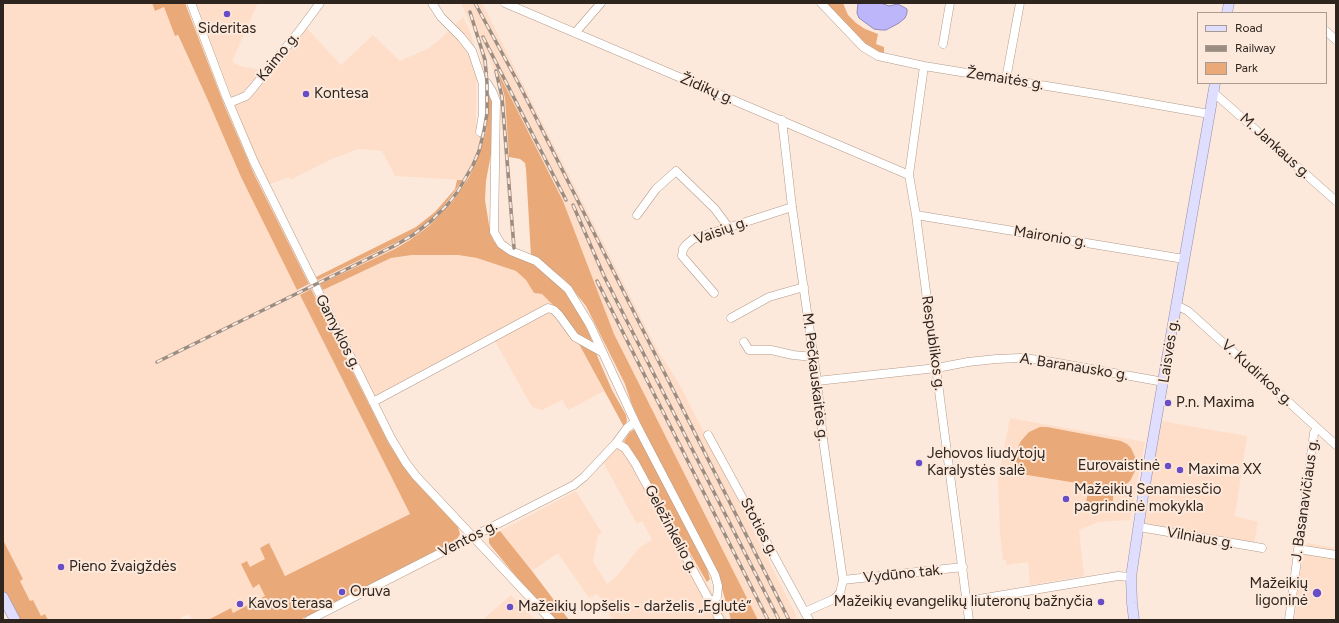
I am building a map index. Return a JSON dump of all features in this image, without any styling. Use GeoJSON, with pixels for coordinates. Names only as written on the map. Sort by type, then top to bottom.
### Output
{"type":"FeatureCollection","features":[{"type":"Feature","properties":{"kind":"main road","name":"Laisvės g."},"geometry":{"type":"LineString","coordinates":[[1134,620],[1131,577],[1214,87]]}},
{"type":"Feature","properties":{"kind":"main road"},"geometry":{"type":"LineString","coordinates":[[3,597],[15,620]]}},
{"type":"Feature","properties":{"kind":"street","name":"Gamyklos g."},"geometry":{"type":"LineString","coordinates":[[191,3],[229,103],[257,169],[391,438],[406,463],[416,476],[551,620]]}},
{"type":"Feature","properties":{"kind":"street","name":"Kaimo g."},"geometry":{"type":"LineString","coordinates":[[229,103],[246,96],[320,3]]}},
{"type":"Feature","properties":{"kind":"street"},"geometry":{"type":"LineString","coordinates":[[432,3],[441,17],[461,37],[472,51],[483,84],[483,114],[480,132]]}},
{"type":"Feature","properties":{"kind":"street","name":"Židikų g."},"geometry":{"type":"LineString","coordinates":[[505,3],[909,175]]}},
{"type":"Feature","properties":{"kind":"street"},"geometry":{"type":"LineString","coordinates":[[575,33],[601,3]]}},
{"type":"Feature","properties":{"kind":"street","name":"Žemaitės g."},"geometry":{"type":"LineString","coordinates":[[821,3],[863,47],[878,56],[924,66],[1210,114]]}},
{"type":"Feature","properties":{"kind":"street"},"geometry":{"type":"LineString","coordinates":[[943,44],[950,3]]}},
{"type":"Feature","properties":{"kind":"street"},"geometry":{"type":"LineString","coordinates":[[1006,79],[1020,3]]}},
{"type":"Feature","properties":{"kind":"street"},"geometry":{"type":"LineString","coordinates":[[1327,33],[1336,40]]}},
{"type":"Feature","properties":{"kind":"street","name":"Respublikos g."},"geometry":{"type":"LineString","coordinates":[[924,66],[909,175],[937,368],[969,620]]}},
{"type":"Feature","properties":{"kind":"street"},"geometry":{"type":"LineString","coordinates":[[483,84],[487,83],[496,101],[494,232],[501,244],[511,251],[536,261],[568,289],[590,325],[636,422],[715,575],[718,586],[717,597],[711,603]]}},
{"type":"Feature","properties":{"kind":"street","name":"M. Jankaus g."},"geometry":{"type":"LineString","coordinates":[[1214,87],[1336,201]]}},
{"type":"Feature","properties":{"kind":"street","name":"M. Pečkauskaitės g."},"geometry":{"type":"LineString","coordinates":[[782,120],[792,207],[843,580]]}},
{"type":"Feature","properties":{"kind":"street"},"geometry":{"type":"LineString","coordinates":[[637,215],[656,189],[676,171],[715,209],[729,228]]}},
{"type":"Feature","properties":{"kind":"street","name":"Vaisių g."},"geometry":{"type":"LineString","coordinates":[[714,293],[682,256],[683,249],[686,245],[694,239],[792,207]]}},
{"type":"Feature","properties":{"kind":"street","name":"Maironio g."},"geometry":{"type":"LineString","coordinates":[[916,215],[1184,260]]}},
{"type":"Feature","properties":{"kind":"street"},"geometry":{"type":"LineString","coordinates":[[731,318],[769,297],[804,287]]}},
{"type":"Feature","properties":{"kind":"street","name":"V. Kudirkos g."},"geometry":{"type":"LineString","coordinates":[[1176,305],[1188,311],[1336,445]]}},
{"type":"Feature","properties":{"kind":"street"},"geometry":{"type":"LineString","coordinates":[[373,402],[548,308],[554,310],[559,315],[575,337],[603,353]]}},
{"type":"Feature","properties":{"kind":"street"},"geometry":{"type":"LineString","coordinates":[[744,342],[748,350],[771,350],[793,355],[813,357]]}},
{"type":"Feature","properties":{"kind":"street","name":"A. Baranausko g."},"geometry":{"type":"LineString","coordinates":[[817,381],[937,368],[996,358],[1020,358],[1041,360],[1164,382]]}},
{"type":"Feature","properties":{"kind":"street","name":"Ventos g."},"geometry":{"type":"LineString","coordinates":[[309,620],[574,485],[584,477],[616,444],[627,428],[636,422]]}},
{"type":"Feature","properties":{"kind":"street","name":"J. Basanavičiaus g."},"geometry":{"type":"LineString","coordinates":[[1289,620],[1314,433],[1317,428]]}},
{"type":"Feature","properties":{"kind":"street","name":"Stoties g."},"geometry":{"type":"LineString","coordinates":[[708,435],[807,616]]}},
{"type":"Feature","properties":{"kind":"street","name":"Geležinkelio g."},"geometry":{"type":"LineString","coordinates":[[616,444],[625,448],[635,463],[720,620]]}},
{"type":"Feature","properties":{"kind":"street","name":"Vilniaus g."},"geometry":{"type":"LineString","coordinates":[[1139,527],[1262,548]]}},
{"type":"Feature","properties":{"kind":"street"},"geometry":{"type":"LineString","coordinates":[[1298,548],[1336,555]]}},
{"type":"Feature","properties":{"kind":"street","name":"Vydūno tak."},"geometry":{"type":"LineString","coordinates":[[843,580],[963,567]]}},
{"type":"Feature","properties":{"kind":"street"},"geometry":{"type":"LineString","coordinates":[[967,601],[1118,576],[1131,577]]}},
{"type":"Feature","properties":{"kind":"street"},"geometry":{"type":"LineString","coordinates":[[807,616],[840,594],[843,580]]}},
{"type":"Feature","properties":{"kind":"shaded area"},"geometry":{"type":"Polygon","coordinates":[[[3,3],[152,3],[155,11],[164,7],[175,36],[177,35],[206,96],[241,177],[410,514],[285,576],[269,544],[260,548],[266,559],[252,587],[259,584],[266,596],[233,613],[231,608],[208,620],[192,620],[189,614],[180,618],[181,620],[48,620],[45,614],[41,616],[33,600],[30,601],[20,581],[23,579],[3,540],[3,3]]]}},
{"type":"Feature","properties":{"kind":"shaded area"},"geometry":{"type":"Polygon","coordinates":[[[195,3],[258,3],[232,61],[239,66],[262,70],[302,23],[341,65],[373,35],[400,61],[427,49],[437,42],[463,17],[470,31],[477,54],[476,129],[486,91],[488,91],[488,113],[486,132],[480,152],[474,168],[462,190],[441,215],[410,240],[395,249],[320,284],[318,280],[413,233],[432,218],[446,203],[463,180],[395,176],[382,151],[359,149],[334,158],[290,180],[289,177],[269,185],[252,149],[195,3]]]}},
{"type":"Feature","properties":{"kind":"shaded area"},"geometry":{"type":"Polygon","coordinates":[[[461,3],[482,3],[656,347],[681,387],[796,615],[797,620],[758,620],[614,334],[563,201],[499,74],[505,98],[516,250],[512,250],[498,87],[486,50],[489,73],[484,74],[479,45],[461,3]]]}},
{"type":"Feature","properties":{"kind":"shaded area"},"geometry":{"type":"Polygon","coordinates":[[[858,3],[881,3],[889,6],[898,4],[907,9],[907,13],[905,18],[899,23],[886,30],[874,29],[859,18],[857,13],[858,3]]]}},
{"type":"Feature","properties":{"kind":"shaded area"},"geometry":{"type":"Polygon","coordinates":[[[433,254],[458,255],[477,258],[516,271],[526,280],[534,293],[542,294],[557,309],[579,344],[604,391],[568,410],[562,400],[542,410],[532,407],[492,336],[376,398],[323,290],[391,258],[433,254]]]}},
{"type":"Feature","properties":{"kind":"shaded area","name":"Mažeikių Senamiesčio pagrindinė mokykla"},"geometry":{"type":"Polygon","coordinates":[[[1010,418],[1145,442],[1130,520],[1098,522],[1079,530],[1084,576],[1030,585],[1028,562],[1006,565],[1006,560],[1003,560],[1000,534],[998,479],[1010,418]]]}},
{"type":"Feature","properties":{"kind":"shaded area"},"geometry":{"type":"Polygon","coordinates":[[[1161,421],[1247,436],[1235,516],[1258,522],[1253,550],[1141,531],[1161,421]]]}},
{"type":"Feature","properties":{"kind":"shaded area"},"geometry":{"type":"Polygon","coordinates":[[[624,441],[639,464],[673,528],[686,546],[728,620],[613,620],[597,594],[589,598],[558,553],[532,571],[500,531],[576,491],[602,533],[598,535],[593,561],[607,584],[616,577],[640,547],[652,540],[642,521],[637,524],[603,462],[624,441]]]}},
{"type":"Feature","properties":{"kind":"shaded area","name":"Mažeikių ligoninė"},"geometry":{"type":"Polygon","coordinates":[[[1307,543],[1336,548],[1336,620],[1294,620],[1301,567],[1307,543]]]}},
{"type":"Feature","properties":{"kind":"shaded area","name":"Mažeikių lopšelis - darželis „Eglutė“"},"geometry":{"type":"Polygon","coordinates":[[[511,595],[535,620],[482,620],[511,595]]]}},
{"type":"Feature","properties":{"kind":"green space"},"geometry":{"type":"Polygon","coordinates":[[[152,3],[185,3],[225,107],[254,174],[309,284],[297,290],[241,177],[178,35],[175,36],[164,7],[155,11],[152,3]]]}},
{"type":"Feature","properties":{"kind":"green space"},"geometry":{"type":"Polygon","coordinates":[[[826,3],[843,3],[848,15],[856,23],[865,29],[878,34],[876,44],[884,47],[884,54],[863,43],[826,3]]]}},
{"type":"Feature","properties":{"kind":"green space"},"geometry":{"type":"Polygon","coordinates":[[[498,72],[563,201],[614,334],[758,620],[731,620],[718,575],[653,450],[632,405],[625,384],[586,306],[565,280],[531,256],[525,163],[520,159],[509,157],[505,98],[498,72]]]}},
{"type":"Feature","properties":{"kind":"green space"},"geometry":{"type":"Polygon","coordinates":[[[488,91],[492,97],[494,138],[486,181],[485,200],[493,240],[499,247],[530,262],[553,278],[572,300],[590,335],[612,390],[626,415],[627,421],[624,427],[579,344],[557,309],[542,294],[534,293],[526,280],[516,271],[477,258],[458,255],[412,255],[391,258],[323,290],[320,284],[395,249],[410,240],[429,226],[453,201],[469,177],[480,152],[486,132],[488,91]]]}},
{"type":"Feature","properties":{"kind":"green space"},"geometry":{"type":"Polygon","coordinates":[[[457,180],[463,180],[446,203],[432,218],[413,233],[318,280],[316,277],[416,227],[435,212],[455,189],[457,180]]]}},
{"type":"Feature","properties":{"kind":"green space"},"geometry":{"type":"Polygon","coordinates":[[[311,289],[388,442],[412,478],[458,527],[460,534],[457,539],[451,543],[300,620],[208,620],[231,608],[233,613],[265,596],[259,584],[253,588],[241,564],[247,561],[250,567],[265,559],[260,548],[269,543],[285,576],[410,514],[300,295],[311,289]]]}},
{"type":"Feature","properties":{"kind":"green space"},"geometry":{"type":"Polygon","coordinates":[[[1040,427],[1121,441],[1131,448],[1136,459],[1135,471],[1130,481],[1114,490],[1112,507],[1086,503],[1089,485],[1015,473],[1018,447],[1021,441],[1029,432],[1040,427]]]}},
{"type":"Feature","properties":{"kind":"green space"},"geometry":{"type":"Polygon","coordinates":[[[633,430],[636,430],[705,561],[710,579],[707,582],[686,546],[673,528],[639,464],[624,441],[633,430]]]}},
{"type":"Feature","properties":{"kind":"green space"},"geometry":{"type":"Polygon","coordinates":[[[500,531],[569,620],[556,620],[519,580],[491,546],[489,543],[489,537],[500,531]]]}},
{"type":"Feature","properties":{"kind":"green space"},"geometry":{"type":"Polygon","coordinates":[[[3,540],[23,579],[20,581],[30,601],[33,600],[41,616],[45,614],[48,620],[20,620],[3,589],[3,540]]]}},
{"type":"Feature","properties":{"kind":"railway"},"geometry":{"type":"LineString","coordinates":[[475,3],[521,88],[789,620]]}},
{"type":"Feature","properties":{"kind":"railway"},"geometry":{"type":"LineString","coordinates":[[157,362],[394,246],[413,235],[431,221],[448,204],[458,191],[473,165],[479,151],[487,113],[485,60],[470,12]]}},
{"type":"Feature","properties":{"kind":"railway"},"geometry":{"type":"LineString","coordinates":[[483,37],[566,200]]}},
{"type":"Feature","properties":{"kind":"railway"},"geometry":{"type":"LineString","coordinates":[[496,71],[502,97],[514,248]]}},
{"type":"Feature","properties":{"kind":"railway"},"geometry":{"type":"LineString","coordinates":[[573,205],[604,276],[779,620]]}},
{"type":"Feature","properties":{"kind":"railway"},"geometry":{"type":"LineString","coordinates":[[597,281],[768,620]]}},
{"type":"Feature","properties":{"kind":"place","name":"Sideritas"},"geometry":{"type":"Point","coordinates":[227,14]}},
{"type":"Feature","properties":{"kind":"place","name":"Kontesa"},"geometry":{"type":"Point","coordinates":[306,94]}},
{"type":"Feature","properties":{"kind":"place","name":"P.n. Maxima"},"geometry":{"type":"Point","coordinates":[1168,403]}},
{"type":"Feature","properties":{"kind":"place","name":"Jehovos liudytojų Karalystės salė"},"geometry":{"type":"Point","coordinates":[919,463]}},
{"type":"Feature","properties":{"kind":"place","name":"Eurovaistinė"},"geometry":{"type":"Point","coordinates":[1168,466]}},
{"type":"Feature","properties":{"kind":"place","name":"Maxima XX"},"geometry":{"type":"Point","coordinates":[1180,470]}},
{"type":"Feature","properties":{"kind":"place","name":"Mažeikių Senamiesčio pagrindinė mokykla"},"geometry":{"type":"Point","coordinates":[1066,499]}},
{"type":"Feature","properties":{"kind":"place","name":"Pieno žvaigždės"},"geometry":{"type":"Point","coordinates":[61,567]}},
{"type":"Feature","properties":{"kind":"place","name":"Oruva"},"geometry":{"type":"Point","coordinates":[342,592]}},
{"type":"Feature","properties":{"kind":"place","name":"Mažeikių ligoninė"},"geometry":{"type":"Point","coordinates":[1317,593]}},
{"type":"Feature","properties":{"kind":"place","name":"Mažeikių evangelikų liuteronų bažnyčia"},"geometry":{"type":"Point","coordinates":[1101,602]}},
{"type":"Feature","properties":{"kind":"place","name":"Kavos terasa"},"geometry":{"type":"Point","coordinates":[240,604]}},
{"type":"Feature","properties":{"kind":"place","name":"Mažeikių lopšelis - darželis „Eglutė“"},"geometry":{"type":"Point","coordinates":[510,607]}}]}
